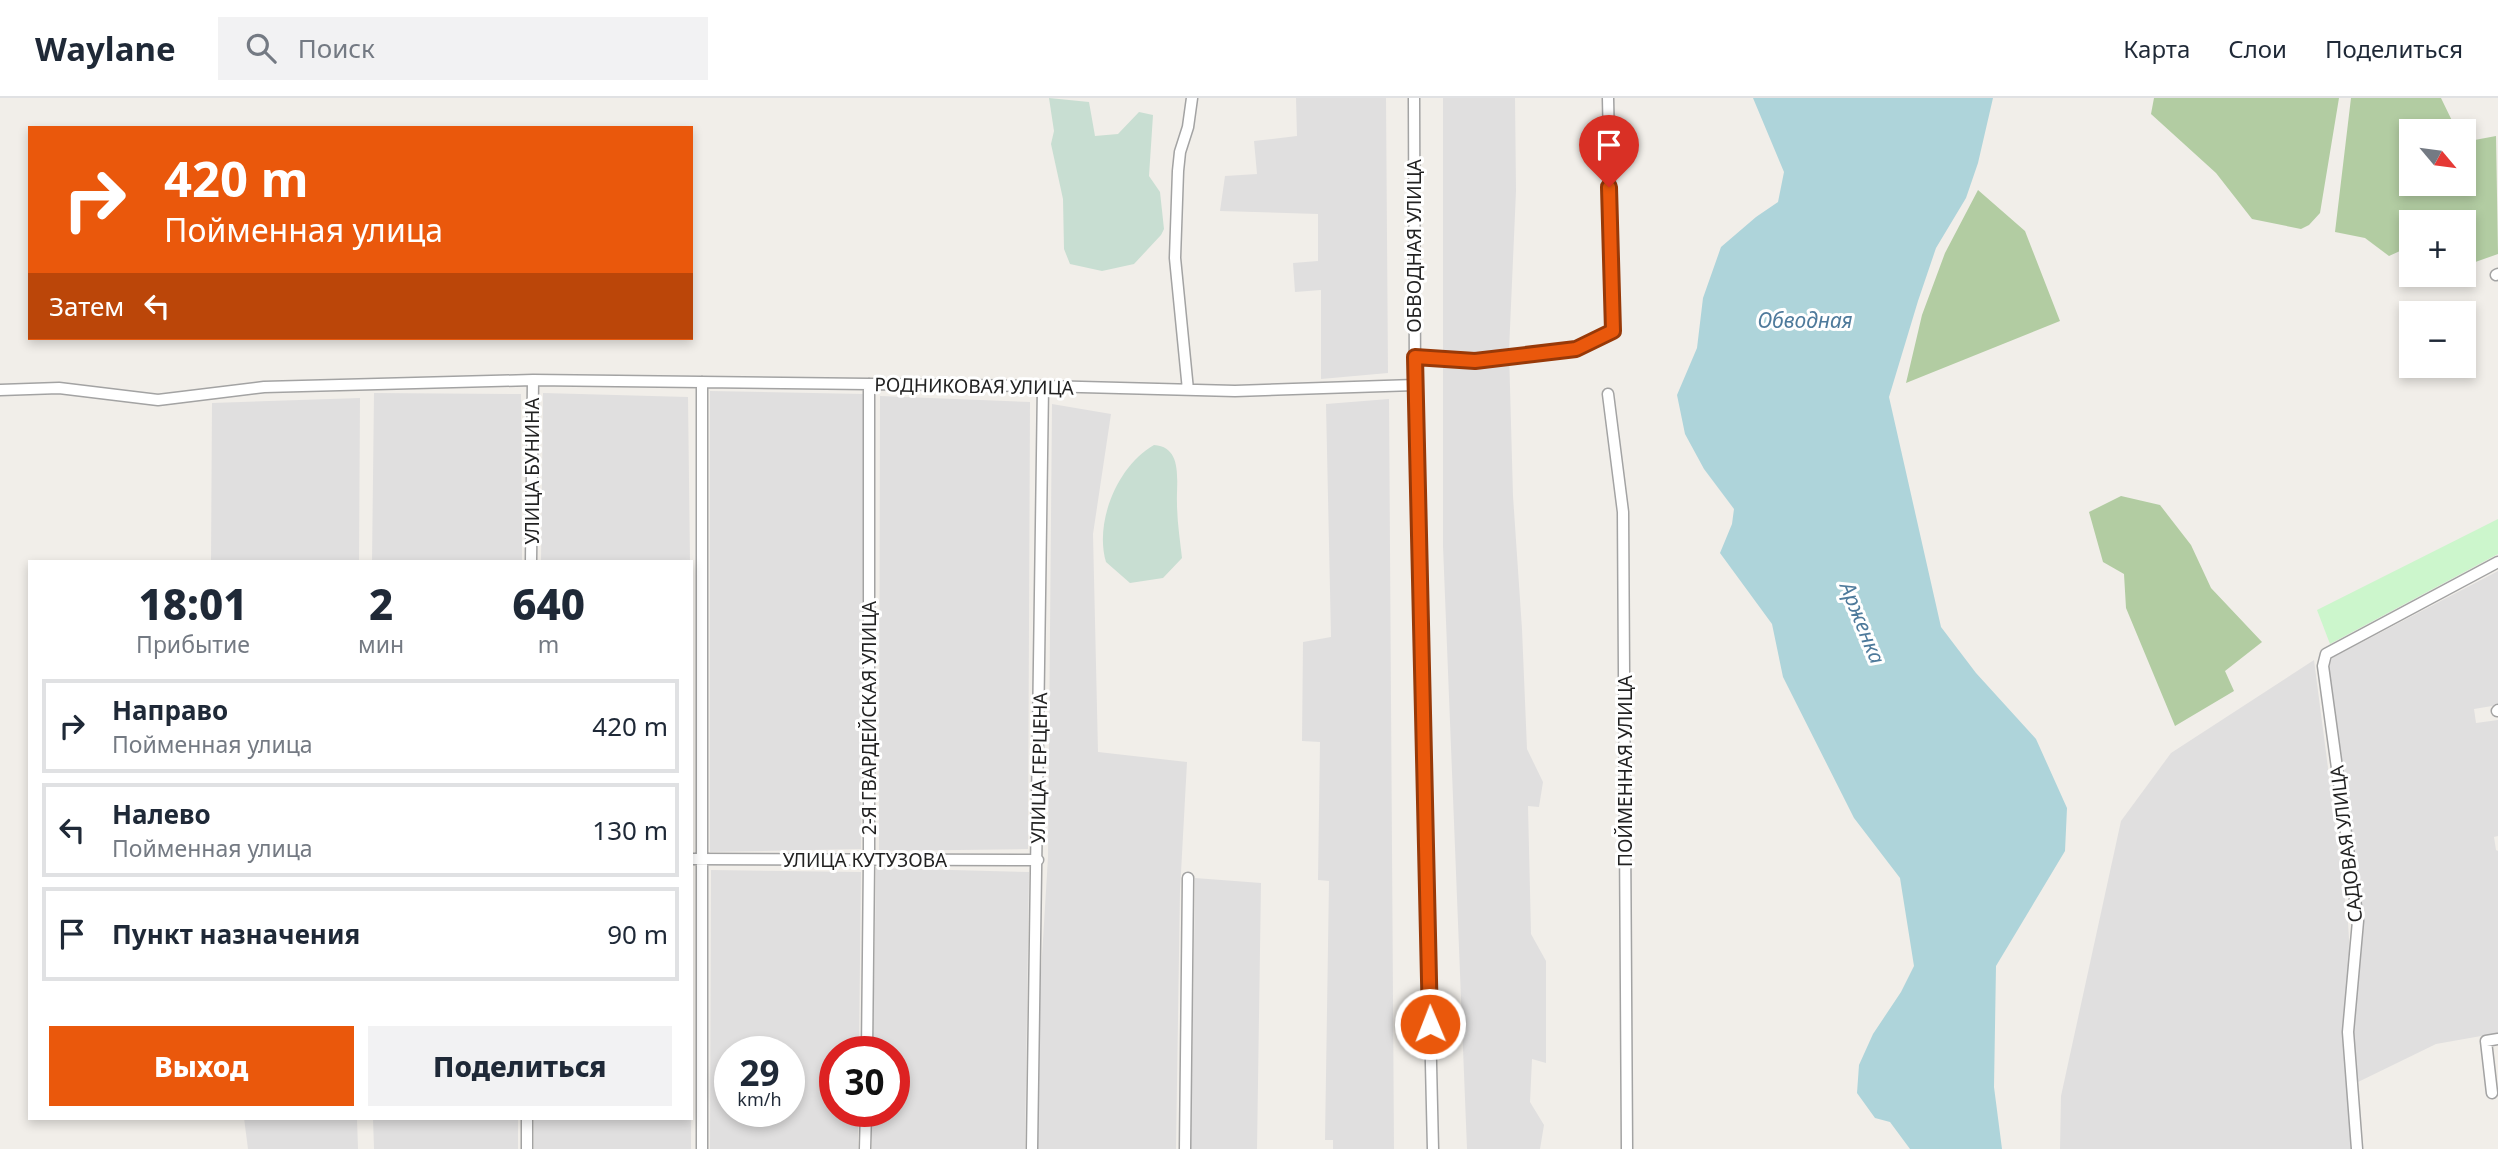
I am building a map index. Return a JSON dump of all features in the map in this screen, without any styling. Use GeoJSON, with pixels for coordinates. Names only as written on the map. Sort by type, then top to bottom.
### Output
{"type":"FeatureCollection","features":[{"type":"Feature","properties":{"kind":"street"},"geometry":{"type":"LineString","coordinates":[[1188,390],[1175,258],[1178,170],[1192,98]]}},
{"type":"Feature","properties":{"kind":"street","name":"ОБВОДНАЯ УЛИЦА"},"geometry":{"type":"LineString","coordinates":[[1414,98],[1415,385],[1433,1149]]}},
{"type":"Feature","properties":{"kind":"street"},"geometry":{"type":"LineString","coordinates":[[1415,357],[1475,361],[1576,349],[1613,331],[1608,98]]}},
{"type":"Feature","properties":{"kind":"street","name":"РОДНИКОВАЯ УЛИЦА"},"geometry":{"type":"LineString","coordinates":[[0,390],[59,388],[158,400],[264,387],[533,380],[1235,391],[1415,385]]}},
{"type":"Feature","properties":{"kind":"street","name":"УЛИЦА БУНИНА"},"geometry":{"type":"LineString","coordinates":[[531,560],[533,380]]}},
{"type":"Feature","properties":{"kind":"street"},"geometry":{"type":"LineString","coordinates":[[702,382],[697,859],[702,1149]]}},
{"type":"Feature","properties":{"kind":"street","name":"2-Я ГВАРДЕЙСКАЯ УЛИЦА"},"geometry":{"type":"LineString","coordinates":[[867,1036],[869,384]]}},
{"type":"Feature","properties":{"kind":"street","name":"УЛИЦА ГЕРЦЕНА"},"geometry":{"type":"LineString","coordinates":[[1032,1149],[1043,386]]}},
{"type":"Feature","properties":{"kind":"street","name":"ПОЙМЕННАЯ УЛИЦА"},"geometry":{"type":"LineString","coordinates":[[1608,394],[1623,512],[1627,1149]]}},
{"type":"Feature","properties":{"kind":"street","name":"САДОВАЯ УЛИЦА"},"geometry":{"type":"LineString","coordinates":[[2357,1149],[2348,1032],[2358,921],[2323,666],[2326,654],[2498,562]]}},
{"type":"Feature","properties":{"kind":"street","name":"УЛИЦА КУТУЗОВА"},"geometry":{"type":"LineString","coordinates":[[697,859],[1038,860]]}},
{"type":"Feature","properties":{"kind":"street"},"geometry":{"type":"LineString","coordinates":[[1185,1149],[1188,878]]}},
{"type":"Feature","properties":{"kind":"street"},"geometry":{"type":"LineString","coordinates":[[2492,1093],[2486,1041],[2498,1039]]}},
{"type":"Feature","properties":{"kind":"street"},"geometry":{"type":"LineString","coordinates":[[527,1120],[527,1149]]}},
{"type":"Feature","properties":{"kind":"street"},"geometry":{"type":"LineString","coordinates":[[865,1149],[866,1127]]}},
{"type":"Feature","properties":{"kind":"shaded area"},"geometry":{"type":"Polygon","coordinates":[[[1296,98],[1386,98],[1388,373],[1321,379],[1321,290],[1295,292],[1293,263],[1318,261],[1318,214],[1220,211],[1225,176],[1257,174],[1254,141],[1297,136],[1296,98]]]}},
{"type":"Feature","properties":{"kind":"shaded area"},"geometry":{"type":"Polygon","coordinates":[[[1443,98],[1515,98],[1516,191],[1509,351],[1513,496],[1527,749],[1543,782],[1539,807],[1528,806],[1531,934],[1546,961],[1546,1063],[1532,1059],[1530,1102],[1544,1125],[1540,1149],[1467,1149],[1443,546],[1443,98]]]}},
{"type":"Feature","properties":{"kind":"shaded area"},"geometry":{"type":"Polygon","coordinates":[[[710,391],[864,394],[861,849],[710,852],[710,391]]]}},
{"type":"Feature","properties":{"kind":"shaded area"},"geometry":{"type":"Polygon","coordinates":[[[374,393],[521,394],[522,560],[372,560],[374,393]]]}},
{"type":"Feature","properties":{"kind":"shaded area"},"geometry":{"type":"Polygon","coordinates":[[[543,393],[688,397],[690,560],[541,560],[543,393]]]}},
{"type":"Feature","properties":{"kind":"shaded area"},"geometry":{"type":"Polygon","coordinates":[[[880,396],[1030,402],[1028,849],[879,851],[880,396]]]}},
{"type":"Feature","properties":{"kind":"shaded area"},"geometry":{"type":"Polygon","coordinates":[[[360,398],[359,560],[211,560],[212,403],[360,398]]]}},
{"type":"Feature","properties":{"kind":"shaded area"},"geometry":{"type":"Polygon","coordinates":[[[1389,399],[1394,1149],[1333,1149],[1333,1140],[1325,1140],[1329,881],[1318,880],[1320,742],[1302,741],[1303,642],[1331,637],[1326,404],[1389,399]]]}},
{"type":"Feature","properties":{"kind":"shaded area"},"geometry":{"type":"Polygon","coordinates":[[[1052,404],[1111,414],[1093,534],[1098,752],[1187,762],[1180,891],[1176,1149],[1036,1149],[1039,1006],[1048,857],[1052,404]]]}},
{"type":"Feature","properties":{"kind":"shaded area"},"geometry":{"type":"Polygon","coordinates":[[[2498,571],[2498,705],[2474,709],[2476,723],[2498,720],[2498,836],[2494,837],[2498,851],[2498,1033],[2436,1044],[2356,1083],[2359,1149],[2060,1149],[2061,1096],[2121,821],[2171,753],[2314,660],[2348,922],[2353,1010],[2362,918],[2328,670],[2332,658],[2498,571]]]}},
{"type":"Feature","properties":{"kind":"shaded area"},"geometry":{"type":"Polygon","coordinates":[[[876,868],[1029,872],[1025,1149],[872,1149],[872,1127],[910,1127],[910,1036],[873,1036],[876,868]]]}},
{"type":"Feature","properties":{"kind":"shaded area"},"geometry":{"type":"Polygon","coordinates":[[[711,870],[861,872],[859,1036],[819,1036],[819,1127],[858,1127],[858,1149],[710,1149],[711,870]]]}},
{"type":"Feature","properties":{"kind":"shaded area"},"geometry":{"type":"Polygon","coordinates":[[[1195,878],[1261,883],[1257,1149],[1191,1149],[1195,878]]]}},
{"type":"Feature","properties":{"kind":"shaded area"},"geometry":{"type":"Polygon","coordinates":[[[244,1120],[357,1120],[358,1149],[248,1149],[244,1120]]]}},
{"type":"Feature","properties":{"kind":"shaded area"},"geometry":{"type":"Polygon","coordinates":[[[373,1120],[518,1120],[518,1149],[374,1149],[373,1120]]]}},
{"type":"Feature","properties":{"kind":"shaded area"},"geometry":{"type":"Polygon","coordinates":[[[534,1120],[691,1120],[691,1149],[534,1149],[534,1120]]]}},
{"type":"Feature","properties":{"kind":"green space"},"geometry":{"type":"Polygon","coordinates":[[[1049,98],[1089,102],[1095,136],[1118,134],[1139,112],[1153,115],[1149,176],[1160,192],[1164,229],[1134,264],[1102,271],[1070,264],[1064,249],[1063,199],[1051,144],[1054,131],[1049,98]]]}},
{"type":"Feature","properties":{"kind":"green space"},"geometry":{"type":"Polygon","coordinates":[[[2154,98],[2339,98],[2320,213],[2301,229],[2252,219],[2216,173],[2151,114],[2154,98]]]}},
{"type":"Feature","properties":{"kind":"green space"},"geometry":{"type":"Polygon","coordinates":[[[2351,98],[2441,98],[2451,119],[2399,119],[2399,196],[2476,196],[2476,140],[2496,136],[2498,254],[2476,262],[2476,210],[2399,210],[2399,251],[2389,256],[2365,238],[2335,232],[2351,98]]]}},
{"type":"Feature","properties":{"kind":"green space"},"geometry":{"type":"Polygon","coordinates":[[[1978,190],[2025,231],[2060,321],[1906,383],[1922,315],[1945,253],[1978,190]]]}},
{"type":"Feature","properties":{"kind":"green space"},"geometry":{"type":"Polygon","coordinates":[[[1154,445],[1164,447],[1170,452],[1176,467],[1182,558],[1163,578],[1130,583],[1106,562],[1103,530],[1106,513],[1120,480],[1141,454],[1154,445]]]}},
{"type":"Feature","properties":{"kind":"green space"},"geometry":{"type":"Polygon","coordinates":[[[2121,496],[2160,505],[2191,545],[2211,588],[2262,642],[2225,671],[2234,691],[2175,726],[2126,608],[2124,574],[2103,562],[2089,512],[2121,496]]]}},
{"type":"Feature","properties":{"kind":"green space"},"geometry":{"type":"Polygon","coordinates":[[[2498,519],[2498,554],[2330,644],[2317,610],[2498,519]]]}},
{"type":"Feature","properties":{"kind":"water","name":"Обводная"},"geometry":{"type":"Polygon","coordinates":[[[1753,98],[1993,98],[1978,163],[1966,198],[1936,248],[1889,397],[1941,627],[1976,673],[2036,739],[2067,808],[2065,851],[1996,966],[1994,1087],[2002,1149],[1910,1149],[1890,1122],[1875,1118],[1857,1093],[1859,1065],[1873,1034],[1901,992],[1914,966],[1900,878],[1854,818],[1783,677],[1772,624],[1720,553],[1732,524],[1734,509],[1704,469],[1685,434],[1677,395],[1697,348],[1703,298],[1721,247],[1778,202],[1784,172],[1753,98]]]}},
{"type":"Feature","properties":{"kind":"route"},"geometry":{"type":"LineString","coordinates":[[1430,1024],[1415,357],[1475,361],[1576,349],[1613,331],[1609,187]]}},
{"type":"Feature","properties":{"kind":"water label","name":"Арженка"},"geometry":{"type":"Point","coordinates":[1862,623]}}]}
